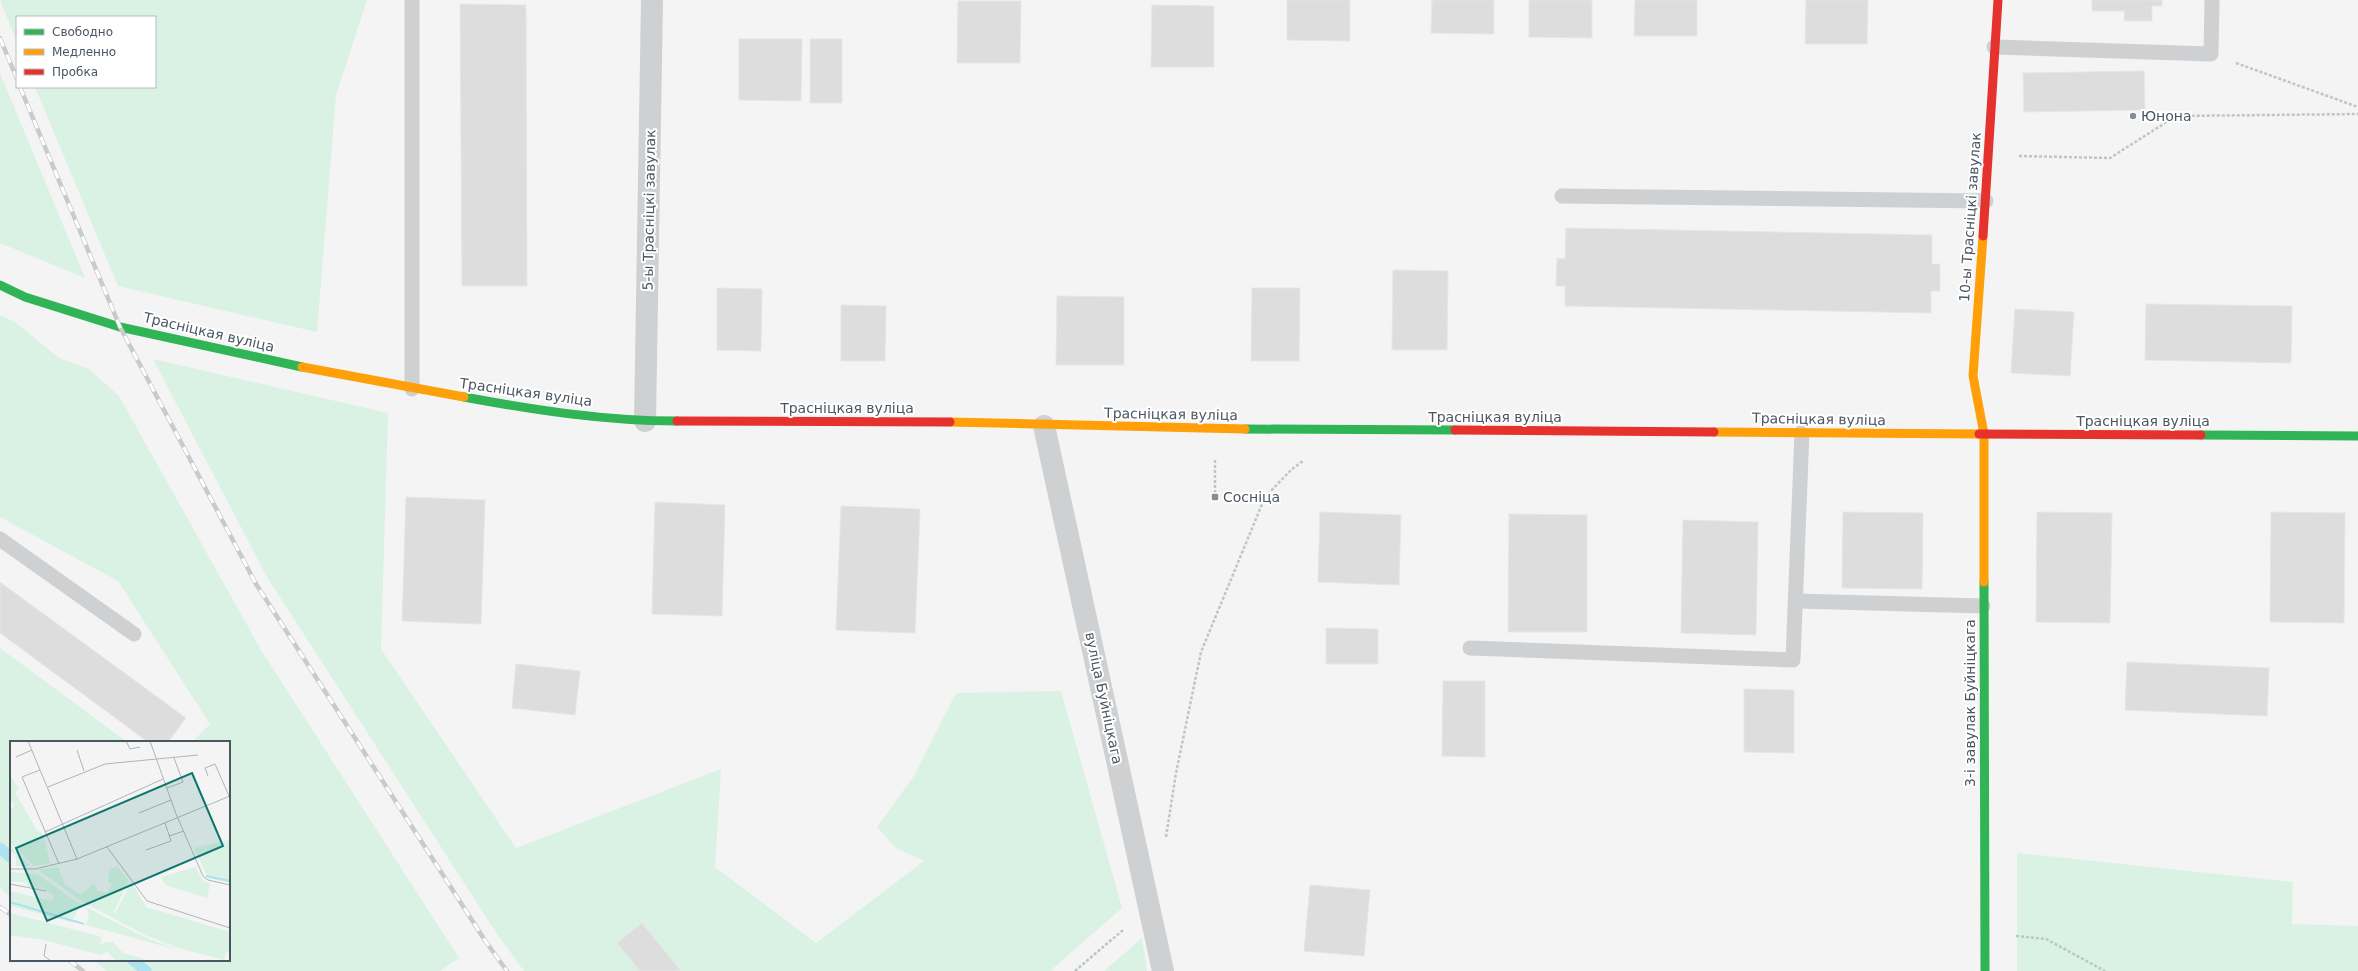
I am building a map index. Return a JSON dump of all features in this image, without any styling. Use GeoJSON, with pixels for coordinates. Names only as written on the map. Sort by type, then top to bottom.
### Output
{"type":"FeatureCollection","features":[{"type":"Feature","properties":{"kind":"street","name":"5-ы Трасніцкі завулак"},"geometry":{"type":"LineString","coordinates":[[646,421],[652,0]]}},
{"type":"Feature","properties":{"kind":"street","name":"10-ы Трасніцкі завулак"},"geometry":{"type":"LineString","coordinates":[[1984,434],[1973,376],[1986,201],[1998,0]]}},
{"type":"Feature","properties":{"kind":"street","name":"Трасніцкая вуліца"},"geometry":{"type":"LineString","coordinates":[[0,285],[25,296],[120,326],[262,359],[412,389],[540,411],[646,421],[936,422],[1044,426],[1215,429],[2358,436]]}},
{"type":"Feature","properties":{"kind":"street","name":"вуліца Буйніцкага"},"geometry":{"type":"LineString","coordinates":[[1044,426],[1163,971]]}},
{"type":"Feature","properties":{"kind":"street","name":"3-і завулак Буйніцкага"},"geometry":{"type":"LineString","coordinates":[[1984,434],[1983,606],[1985,971]]}},
{"type":"Feature","properties":{"kind":"lane"},"geometry":{"type":"LineString","coordinates":[[412,0],[412,389]]}},
{"type":"Feature","properties":{"kind":"lane"},"geometry":{"type":"LineString","coordinates":[[1994,47],[2211,54],[2212,0]]}},
{"type":"Feature","properties":{"kind":"lane"},"geometry":{"type":"LineString","coordinates":[[1562,196],[1986,201]]}},
{"type":"Feature","properties":{"kind":"lane"},"geometry":{"type":"LineString","coordinates":[[1470,648],[1793,660],[1802,432]]}},
{"type":"Feature","properties":{"kind":"lane"},"geometry":{"type":"LineString","coordinates":[[0,538],[134,634]]}},
{"type":"Feature","properties":{"kind":"lane"},"geometry":{"type":"LineString","coordinates":[[1796,601],[1983,606]]}},
{"type":"Feature","properties":{"kind":"path"},"geometry":{"type":"LineString","coordinates":[[2211,54],[2358,107]]}},
{"type":"Feature","properties":{"kind":"path"},"geometry":{"type":"LineString","coordinates":[[1988,155],[2110,158],[2176,116],[2358,114]]}},
{"type":"Feature","properties":{"kind":"path"},"geometry":{"type":"LineString","coordinates":[[1215,429],[1215,497]]}},
{"type":"Feature","properties":{"kind":"path"},"geometry":{"type":"LineString","coordinates":[[1166,840],[1176,774],[1201,652],[1265,497],[1292,468],[1304,460]]}},
{"type":"Feature","properties":{"kind":"path"},"geometry":{"type":"LineString","coordinates":[[1242,498],[1265,497]]}},
{"type":"Feature","properties":{"kind":"path"},"geometry":{"type":"LineString","coordinates":[[1075,971],[1150,906]]}},
{"type":"Feature","properties":{"kind":"path"},"geometry":{"type":"LineString","coordinates":[[1985,933],[2046,939],[2105,971]]}},
{"type":"Feature","properties":{"kind":"green space"},"geometry":{"type":"Polygon","coordinates":[[[0,0],[367,0],[336,95],[317,332],[118,286],[35,88],[156,88],[156,16],[16,16],[16,40],[0,0]]]}},
{"type":"Feature","properties":{"kind":"green space"},"geometry":{"type":"Polygon","coordinates":[[[0,73],[85,278],[0,243],[0,73]]]}},
{"type":"Feature","properties":{"kind":"green space"},"geometry":{"type":"Polygon","coordinates":[[[0,315],[15,322],[59,358],[89,369],[119,396],[261,650],[459,958],[440,971],[107,971],[94,961],[230,961],[230,741],[193,741],[210,724],[118,581],[0,517],[0,315]]]}},
{"type":"Feature","properties":{"kind":"green space"},"geometry":{"type":"Polygon","coordinates":[[[153,359],[388,413],[381,649],[516,848],[721,769],[715,867],[816,943],[924,861],[896,848],[877,827],[914,776],[956,693],[1061,691],[1122,908],[1050,971],[681,971],[642,923],[617,943],[640,971],[524,971],[497,934],[267,577],[153,359]]]}},
{"type":"Feature","properties":{"kind":"green space"},"geometry":{"type":"Polygon","coordinates":[[[0,648],[126,741],[10,741],[10,896],[0,888],[0,648]]]}},
{"type":"Feature","properties":{"kind":"green space"},"geometry":{"type":"Polygon","coordinates":[[[2017,853],[2293,882],[2292,924],[2358,926],[2358,971],[2017,971],[2017,853]]]}},
{"type":"Feature","properties":{"kind":"green space"},"geometry":{"type":"Polygon","coordinates":[[[1142,938],[1147,971],[1104,971],[1142,938]]]}},
{"type":"Feature","properties":{"kind":"building"},"geometry":{"type":"Polygon","coordinates":[[[1287,0],[1350,0],[1350,41],[1287,40],[1287,0]]]}},
{"type":"Feature","properties":{"kind":"building"},"geometry":{"type":"Polygon","coordinates":[[[1432,0],[1494,0],[1494,34],[1431,33],[1432,0]]]}},
{"type":"Feature","properties":{"kind":"building"},"geometry":{"type":"Polygon","coordinates":[[[1529,0],[1592,0],[1592,38],[1529,37],[1529,0]]]}},
{"type":"Feature","properties":{"kind":"building"},"geometry":{"type":"Polygon","coordinates":[[[1635,0],[1697,0],[1697,36],[1634,36],[1635,0]]]}},
{"type":"Feature","properties":{"kind":"building"},"geometry":{"type":"Polygon","coordinates":[[[1806,0],[1868,0],[1867,44],[1805,44],[1806,0]]]}},
{"type":"Feature","properties":{"kind":"building"},"geometry":{"type":"Polygon","coordinates":[[[2092,0],[2162,0],[2162,6],[2152,6],[2152,21],[2124,21],[2125,11],[2092,11],[2092,0]]]}},
{"type":"Feature","properties":{"kind":"building"},"geometry":{"type":"Polygon","coordinates":[[[958,1],[1021,1],[1020,63],[957,63],[958,1]]]}},
{"type":"Feature","properties":{"kind":"building"},"geometry":{"type":"Polygon","coordinates":[[[460,4],[526,5],[527,286],[462,286],[460,4]]]}},
{"type":"Feature","properties":{"kind":"building"},"geometry":{"type":"Polygon","coordinates":[[[1152,5],[1214,6],[1214,67],[1151,67],[1152,5]]]}},
{"type":"Feature","properties":{"kind":"building"},"geometry":{"type":"Polygon","coordinates":[[[739,39],[802,39],[801,101],[739,100],[739,39]]]}},
{"type":"Feature","properties":{"kind":"building"},"geometry":{"type":"Polygon","coordinates":[[[810,39],[842,39],[842,103],[810,103],[810,39]]]}},
{"type":"Feature","properties":{"kind":"building"},"geometry":{"type":"Polygon","coordinates":[[[2144,71],[2145,110],[2024,112],[2023,73],[2144,71]]]}},
{"type":"Feature","properties":{"kind":"building"},"geometry":{"type":"Polygon","coordinates":[[[1566,228],[1932,235],[1932,264],[1940,264],[1940,291],[1931,291],[1931,313],[1565,306],[1565,286],[1556,286],[1557,258],[1565,259],[1566,228]]]}},
{"type":"Feature","properties":{"kind":"building"},"geometry":{"type":"Polygon","coordinates":[[[1393,270],[1448,271],[1447,350],[1392,350],[1393,270]]]}},
{"type":"Feature","properties":{"kind":"building"},"geometry":{"type":"Polygon","coordinates":[[[717,288],[762,289],[761,351],[717,350],[717,288]]]}},
{"type":"Feature","properties":{"kind":"building"},"geometry":{"type":"Polygon","coordinates":[[[1252,288],[1300,288],[1299,361],[1251,361],[1252,288]]]}},
{"type":"Feature","properties":{"kind":"building"},"geometry":{"type":"Polygon","coordinates":[[[1057,296],[1124,297],[1124,365],[1056,365],[1057,296]]]}},
{"type":"Feature","properties":{"kind":"building"},"geometry":{"type":"Polygon","coordinates":[[[2146,304],[2292,306],[2291,363],[2145,360],[2146,304]]]}},
{"type":"Feature","properties":{"kind":"building"},"geometry":{"type":"Polygon","coordinates":[[[841,305],[886,306],[885,361],[841,361],[841,305]]]}},
{"type":"Feature","properties":{"kind":"building"},"geometry":{"type":"Polygon","coordinates":[[[2015,309],[2074,312],[2070,376],[2011,373],[2015,309]]]}},
{"type":"Feature","properties":{"kind":"building"},"geometry":{"type":"Polygon","coordinates":[[[406,497],[485,500],[481,624],[402,621],[406,497]]]}},
{"type":"Feature","properties":{"kind":"building"},"geometry":{"type":"Polygon","coordinates":[[[655,502],[725,505],[722,616],[652,614],[655,502]]]}},
{"type":"Feature","properties":{"kind":"building"},"geometry":{"type":"Polygon","coordinates":[[[841,506],[920,509],[915,633],[836,630],[841,506]]]}},
{"type":"Feature","properties":{"kind":"building"},"geometry":{"type":"Polygon","coordinates":[[[1320,512],[1401,515],[1399,585],[1318,582],[1320,512]]]}},
{"type":"Feature","properties":{"kind":"building"},"geometry":{"type":"Polygon","coordinates":[[[1843,512],[1923,513],[1922,589],[1842,588],[1843,512]]]}},
{"type":"Feature","properties":{"kind":"building"},"geometry":{"type":"Polygon","coordinates":[[[2037,512],[2112,513],[2110,623],[2036,622],[2037,512]]]}},
{"type":"Feature","properties":{"kind":"building"},"geometry":{"type":"Polygon","coordinates":[[[2271,512],[2345,513],[2344,623],[2270,622],[2271,512]]]}},
{"type":"Feature","properties":{"kind":"building"},"geometry":{"type":"Polygon","coordinates":[[[1509,514],[1587,515],[1587,632],[1508,632],[1509,514]]]}},
{"type":"Feature","properties":{"kind":"building"},"geometry":{"type":"Polygon","coordinates":[[[1683,520],[1758,522],[1756,635],[1681,633],[1683,520]]]}},
{"type":"Feature","properties":{"kind":"building"},"geometry":{"type":"Polygon","coordinates":[[[0,582],[186,718],[169,741],[147,741],[0,633],[0,582]]]}},
{"type":"Feature","properties":{"kind":"building"},"geometry":{"type":"Polygon","coordinates":[[[1326,628],[1378,629],[1378,664],[1326,664],[1326,628]]]}},
{"type":"Feature","properties":{"kind":"building"},"geometry":{"type":"Polygon","coordinates":[[[2127,662],[2269,668],[2267,716],[2125,710],[2127,662]]]}},
{"type":"Feature","properties":{"kind":"building"},"geometry":{"type":"Polygon","coordinates":[[[516,664],[580,671],[575,715],[512,708],[516,664]]]}},
{"type":"Feature","properties":{"kind":"building"},"geometry":{"type":"Polygon","coordinates":[[[1443,681],[1485,681],[1485,757],[1442,756],[1443,681]]]}},
{"type":"Feature","properties":{"kind":"building"},"geometry":{"type":"Polygon","coordinates":[[[1744,689],[1794,690],[1794,753],[1744,752],[1744,689]]]}},
{"type":"Feature","properties":{"kind":"building"},"geometry":{"type":"Polygon","coordinates":[[[1310,885],[1370,890],[1364,956],[1304,951],[1310,885]]]}},
{"type":"Feature","properties":{"kind":"building"},"geometry":{"type":"Polygon","coordinates":[[[642,923],[681,971],[640,971],[617,943],[642,923]]]}},
{"type":"Feature","properties":{"kind":"waterway"},"geometry":{"type":"LineString","coordinates":[[0,848],[10,857]]}},
{"type":"Feature","properties":{"kind":"waterway"},"geometry":{"type":"LineString","coordinates":[[134,961],[146,971]]}},
{"type":"Feature","properties":{"kind":"railway"},"geometry":{"type":"LineString","coordinates":[[0,38],[16,77]]}},
{"type":"Feature","properties":{"kind":"railway"},"geometry":{"type":"LineString","coordinates":[[20,88],[120,327],[256,584],[486,942],[507,971]]}},
{"type":"Feature","properties":{"kind":"railway"},"geometry":{"type":"LineString","coordinates":[[0,907],[10,914]]}},
{"type":"Feature","properties":{"kind":"railway"},"geometry":{"type":"LineString","coordinates":[[70,961],[83,971]]}},
{"type":"Feature","properties":{"kind":"traffic: fast"},"geometry":{"type":"LineString","coordinates":[[0,285],[25,297],[120,327],[302,367]]}},
{"type":"Feature","properties":{"kind":"traffic: fast"},"geometry":{"type":"LineString","coordinates":[[464,397],[596,417],[650,421],[677,421]]}},
{"type":"Feature","properties":{"kind":"traffic: fast"},"geometry":{"type":"LineString","coordinates":[[1245,429],[1455,430]]}},
{"type":"Feature","properties":{"kind":"traffic: fast"},"geometry":{"type":"LineString","coordinates":[[2201,435],[2358,436]]}},
{"type":"Feature","properties":{"kind":"traffic: fast"},"geometry":{"type":"LineString","coordinates":[[1984,582],[1985,971]]}},
{"type":"Feature","properties":{"kind":"traffic: slow"},"geometry":{"type":"LineString","coordinates":[[1983,236],[1973,376],[1984,434],[1984,582]]}},
{"type":"Feature","properties":{"kind":"traffic: slow"},"geometry":{"type":"LineString","coordinates":[[302,367],[464,397]]}},
{"type":"Feature","properties":{"kind":"traffic: slow"},"geometry":{"type":"LineString","coordinates":[[950,422],[1245,429]]}},
{"type":"Feature","properties":{"kind":"traffic: slow"},"geometry":{"type":"LineString","coordinates":[[1714,432],[1979,434]]}},
{"type":"Feature","properties":{"kind":"traffic: jam"},"geometry":{"type":"LineString","coordinates":[[1983,236],[1998,0]]}},
{"type":"Feature","properties":{"kind":"traffic: jam"},"geometry":{"type":"LineString","coordinates":[[677,421],[950,422]]}},
{"type":"Feature","properties":{"kind":"traffic: jam"},"geometry":{"type":"LineString","coordinates":[[1455,430],[1714,432]]}},
{"type":"Feature","properties":{"kind":"traffic: jam"},"geometry":{"type":"LineString","coordinates":[[1979,434],[2201,435]]}},
{"type":"Feature","properties":{"kind":"place","name":"Юнона"},"geometry":{"type":"Point","coordinates":[2133,116]}},
{"type":"Feature","properties":{"kind":"place","name":"Сосніца"},"geometry":{"type":"Point","coordinates":[1215,497]}}]}
